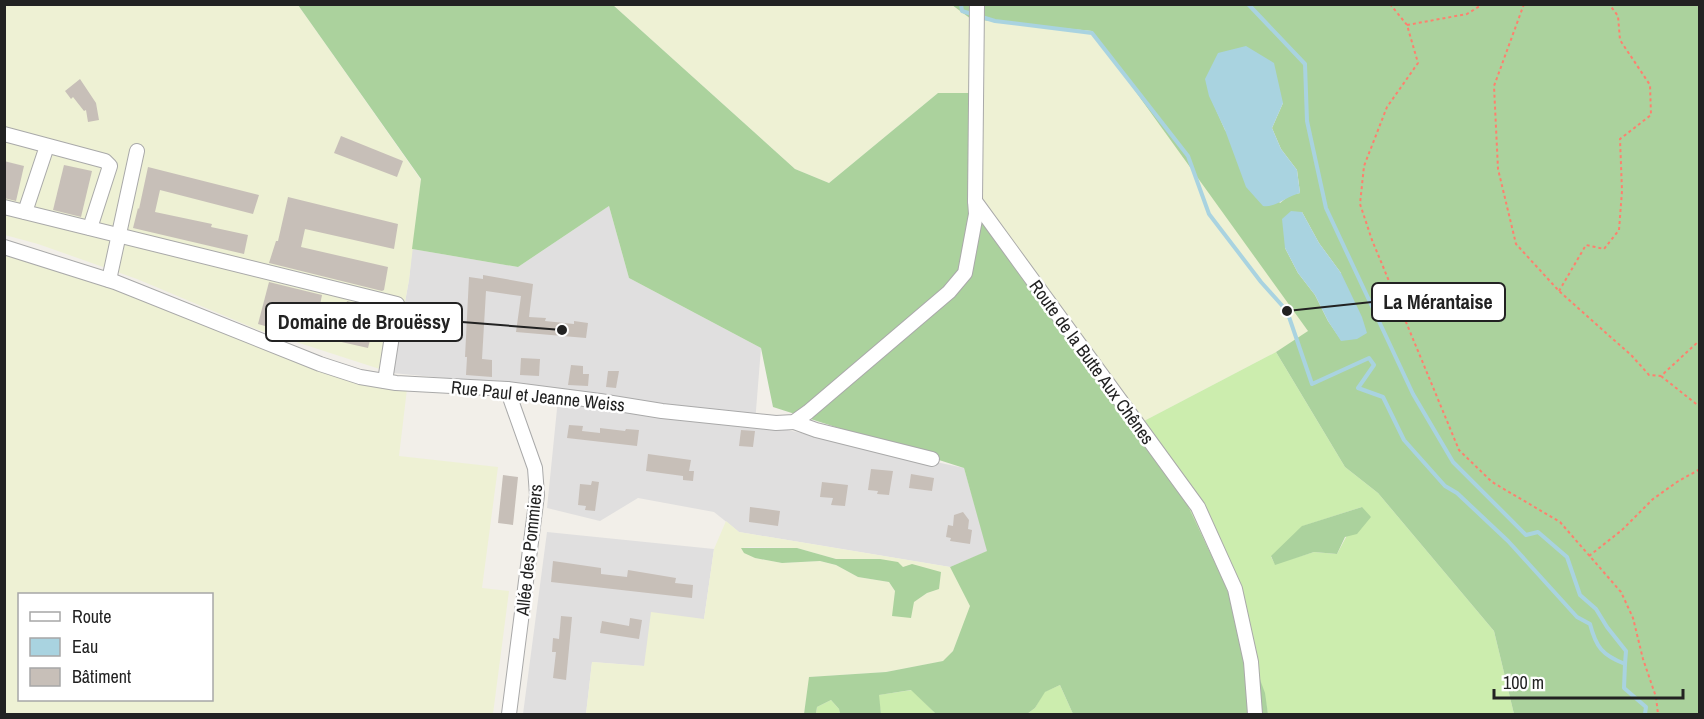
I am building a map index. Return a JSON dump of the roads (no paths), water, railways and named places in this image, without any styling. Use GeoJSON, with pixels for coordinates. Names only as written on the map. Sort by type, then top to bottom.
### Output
{"type":"FeatureCollection","features":[{"type":"Feature","properties":{"kind":"street"},"geometry":{"type":"LineString","coordinates":[[794,422],[949,292],[965,273],[976,214],[977,11]]}},
{"type":"Feature","properties":{"kind":"street"},"geometry":{"type":"LineString","coordinates":[[4,135],[105,161],[110,166],[90,228]]}},
{"type":"Feature","properties":{"kind":"street"},"geometry":{"type":"LineString","coordinates":[[25,212],[47,146]]}},
{"type":"Feature","properties":{"kind":"street"},"geometry":{"type":"LineString","coordinates":[[109,280],[137,151]]}},
{"type":"Feature","properties":{"kind":"street","name":"Route de la Butte Aux Chênes"},"geometry":{"type":"LineString","coordinates":[[975,201],[1198,507],[1235,589],[1251,662],[1255,714]]}},
{"type":"Feature","properties":{"kind":"street"},"geometry":{"type":"LineString","coordinates":[[4,207],[397,304],[385,381]]}},
{"type":"Feature","properties":{"kind":"street","name":"Rue Paul et Jeanne Weiss"},"geometry":{"type":"LineString","coordinates":[[4,246],[109,280],[340,371],[385,381],[507,389],[739,420],[794,422],[816,430],[932,459]]}},
{"type":"Feature","properties":{"kind":"street","name":"Allée des Pommiers"},"geometry":{"type":"LineString","coordinates":[[507,389],[531,453],[537,478],[537,495],[509,714]]}},
{"type":"Feature","properties":{"kind":"water"},"geometry":{"type":"Polygon","coordinates":[[[1246,46],[1274,63],[1283,103],[1272,128],[1281,149],[1297,170],[1300,193],[1268,206],[1263,206],[1246,187],[1225,130],[1209,96],[1205,79],[1218,53],[1246,46]]]}},
{"type":"Feature","properties":{"kind":"water"},"geometry":{"type":"Polygon","coordinates":[[[1291,211],[1302,212],[1319,243],[1341,273],[1367,333],[1357,339],[1341,341],[1285,248],[1282,219],[1291,211]]]}},
{"type":"Feature","properties":{"kind":"waterway"},"geometry":{"type":"LineString","coordinates":[[961,4],[962,11],[995,21],[1092,33],[1188,156],[1209,214],[1261,282],[1287,311],[1312,384],[1369,358],[1374,365],[1358,388],[1383,397],[1404,440],[1445,486],[1457,493],[1508,541],[1577,617],[1590,624],[1601,649],[1625,664],[1624,688],[1646,707],[1645,714]]}},
{"type":"Feature","properties":{"kind":"waterway"},"geometry":{"type":"LineString","coordinates":[[1248,4],[1305,64],[1307,121],[1326,208],[1413,394],[1453,462],[1526,535],[1538,532],[1567,557],[1580,595],[1596,609],[1626,651],[1625,664]]}},
{"type":"Feature","properties":{"kind":"place","name":"La Mérantaise"},"geometry":{"type":"Point","coordinates":[1287,311]}},
{"type":"Feature","properties":{"kind":"place","name":"Domaine de Brouëssy"},"geometry":{"type":"Point","coordinates":[562,330]}}]}
